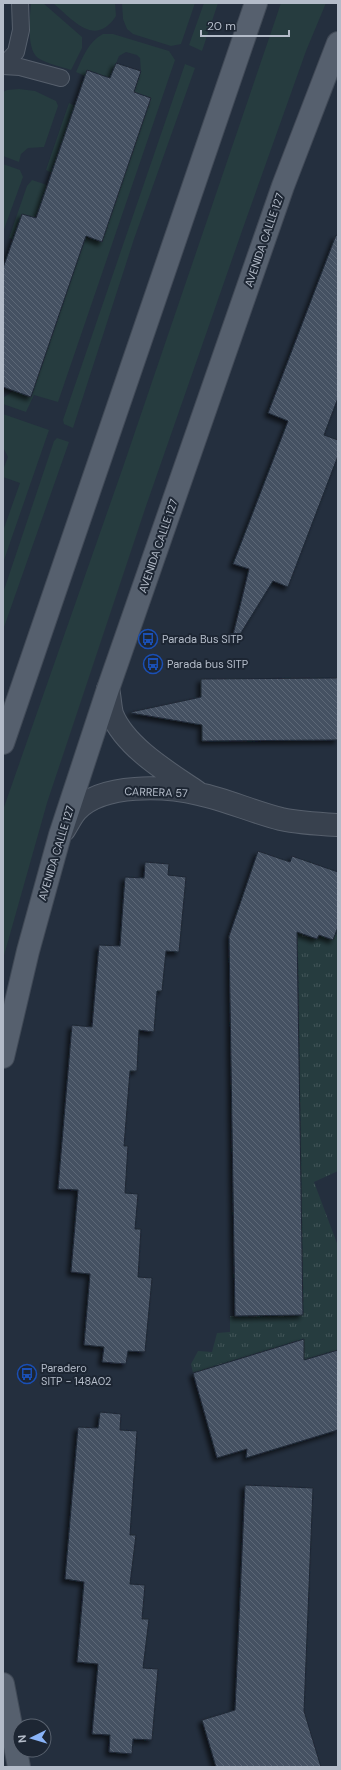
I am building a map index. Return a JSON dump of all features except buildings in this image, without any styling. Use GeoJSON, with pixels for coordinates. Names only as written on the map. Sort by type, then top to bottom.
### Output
{"type":"FeatureCollection","features":[{"type":"Feature","properties":{"kind":"main road"},"geometry":{"type":"LineString","coordinates":[[3,743],[256,3]]}},
{"type":"Feature","properties":{"kind":"main road","name":"AVENIDA CALLE 127"},"geometry":{"type":"LineString","coordinates":[[3,1057],[28,950],[60,835],[108,689],[283,186],[338,43]]}},
{"type":"Feature","properties":{"kind":"main road"},"geometry":{"type":"LineString","coordinates":[[3,1684],[20,1767]]}},
{"type":"Feature","properties":{"kind":"street","name":"CARRERA 57"},"geometry":{"type":"LineString","coordinates":[[108,689],[112,713],[120,729],[142,752],[200,794]]}},
{"type":"Feature","properties":{"kind":"street","name":"CARRERA 57"},"geometry":{"type":"LineString","coordinates":[[60,835],[77,810],[95,797],[107,793],[133,790],[200,794],[281,819],[338,825]]}},
{"type":"Feature","properties":{"kind":"lane"},"geometry":{"type":"LineString","coordinates":[[3,66],[16,52],[21,30],[20,3]]}},
{"type":"Feature","properties":{"kind":"lane"},"geometry":{"type":"LineString","coordinates":[[3,66],[34,70],[61,78]]}},
{"type":"Feature","properties":{"kind":"green space"},"geometry":{"type":"Polygon","coordinates":[[[31,3],[43,3],[82,37],[82,48],[71,70],[45,62],[34,54],[30,40],[31,3]]]}},
{"type":"Feature","properties":{"kind":"green space"},"geometry":{"type":"Polygon","coordinates":[[[53,3],[115,3],[116,16],[108,25],[100,30],[92,30],[84,28],[76,23],[53,3]]]}},
{"type":"Feature","properties":{"kind":"green space"},"geometry":{"type":"Polygon","coordinates":[[[122,3],[195,3],[181,44],[171,46],[133,34],[127,29],[123,19],[122,3]]]}},
{"type":"Feature","properties":{"kind":"green space"},"geometry":{"type":"Polygon","coordinates":[[[204,3],[218,3],[202,51],[189,45],[204,3]]]}},
{"type":"Feature","properties":{"kind":"green space"},"geometry":{"type":"Polygon","coordinates":[[[281,3],[326,3],[306,51],[145,509],[47,803],[3,959],[3,810],[122,470],[281,3]]]}},
{"type":"Feature","properties":{"kind":"green space"},"geometry":{"type":"Polygon","coordinates":[[[103,34],[113,34],[169,51],[175,60],[58,402],[34,395],[26,412],[3,404],[3,398],[13,391],[36,383],[86,236],[102,241],[151,98],[134,92],[141,71],[140,58],[137,55],[126,52],[119,56],[110,78],[87,70],[85,76],[76,72],[93,41],[103,34]]]}},
{"type":"Feature","properties":{"kind":"green space"},"geometry":{"type":"Polygon","coordinates":[[[185,64],[195,68],[134,239],[73,428],[64,424],[63,420],[185,64]]]}},
{"type":"Feature","properties":{"kind":"green space"},"geometry":{"type":"Polygon","coordinates":[[[19,89],[35,91],[56,101],[58,106],[44,147],[28,148],[21,154],[19,162],[3,156],[3,92],[7,90],[19,89]]]}},
{"type":"Feature","properties":{"kind":"green space"},"geometry":{"type":"Polygon","coordinates":[[[69,103],[75,106],[52,173],[46,170],[69,103]]]}},
{"type":"Feature","properties":{"kind":"green space"},"geometry":{"type":"Polygon","coordinates":[[[3,164],[20,170],[23,177],[3,232],[3,164]]]}},
{"type":"Feature","properties":{"kind":"green space"},"geometry":{"type":"Polygon","coordinates":[[[32,180],[47,185],[36,218],[22,214],[13,239],[9,238],[27,186],[32,180]]]}},
{"type":"Feature","properties":{"kind":"green space"},"geometry":{"type":"Polygon","coordinates":[[[3,414],[49,430],[3,563],[3,531],[20,483],[3,477],[3,470],[8,457],[3,447],[3,414]]]}},
{"type":"Feature","properties":{"kind":"green space"},"geometry":{"type":"Polygon","coordinates":[[[57,438],[69,442],[3,630],[3,593],[54,441],[57,438]]]}},
{"type":"Feature","properties":{"kind":"green space"},"geometry":{"type":"Polygon","coordinates":[[[286,928],[317,939],[319,935],[333,940],[335,934],[338,935],[338,1171],[314,1182],[338,1246],[338,1350],[300,1361],[247,1365],[244,1357],[193,1373],[191,1364],[198,1351],[212,1352],[217,1333],[230,1332],[230,1316],[303,1315],[298,956],[286,928]]]}},
{"type":"Feature","properties":{"kind":"place","name":"Parada Bus SITP"},"geometry":{"type":"Point","coordinates":[148,639]}},
{"type":"Feature","properties":{"kind":"place","name":"Parada bus SITP"},"geometry":{"type":"Point","coordinates":[153,664]}},
{"type":"Feature","properties":{"kind":"place","name":"Paradero SITP - 148A02"},"geometry":{"type":"Point","coordinates":[27,1374]}}]}
